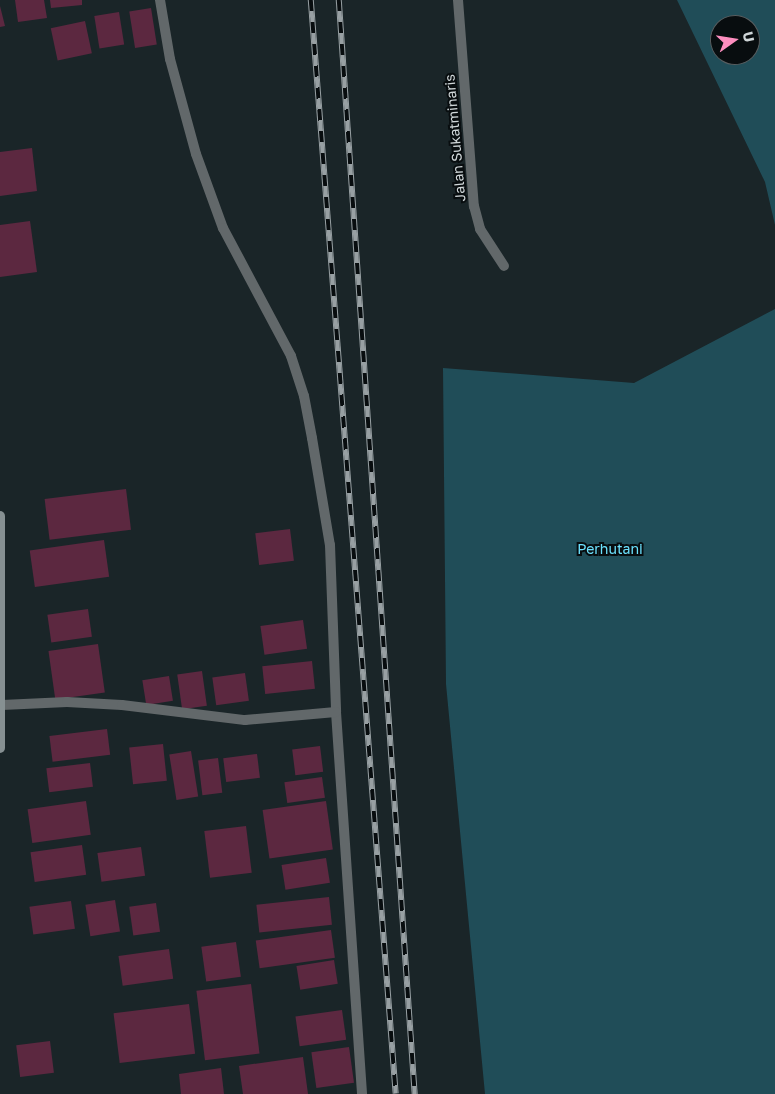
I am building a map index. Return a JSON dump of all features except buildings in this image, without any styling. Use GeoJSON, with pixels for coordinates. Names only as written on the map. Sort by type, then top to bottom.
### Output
{"type":"FeatureCollection","features":[{"type":"Feature","properties":{"kind":"main road"},"geometry":{"type":"LineString","coordinates":[[0,516],[2,705],[0,748]]}},
{"type":"Feature","properties":{"kind":"street"},"geometry":{"type":"LineString","coordinates":[[160,0],[170,59],[196,154],[223,228],[268,306],[291,356],[304,396],[330,545],[336,712],[362,1094]]}},
{"type":"Feature","properties":{"kind":"street","name":"Jalan Sukatminaris"},"geometry":{"type":"LineString","coordinates":[[458,0],[474,206],[480,230],[504,266]]}},
{"type":"Feature","properties":{"kind":"street"},"geometry":{"type":"LineString","coordinates":[[2,705],[67,702],[122,705],[245,720],[336,712]]}},
{"type":"Feature","properties":{"kind":"green space"},"geometry":{"type":"Polygon","coordinates":[[[677,0],[775,0],[775,225],[765,182],[677,0]]]}},
{"type":"Feature","properties":{"kind":"green space","name":"Perhutani"},"geometry":{"type":"Polygon","coordinates":[[[775,309],[775,1094],[485,1094],[446,684],[443,368],[634,383],[775,309]]]}},
{"type":"Feature","properties":{"kind":"railway"},"geometry":{"type":"LineString","coordinates":[[311,0],[396,1094]]}},
{"type":"Feature","properties":{"kind":"railway"},"geometry":{"type":"LineString","coordinates":[[339,0],[415,1094]]}}]}
